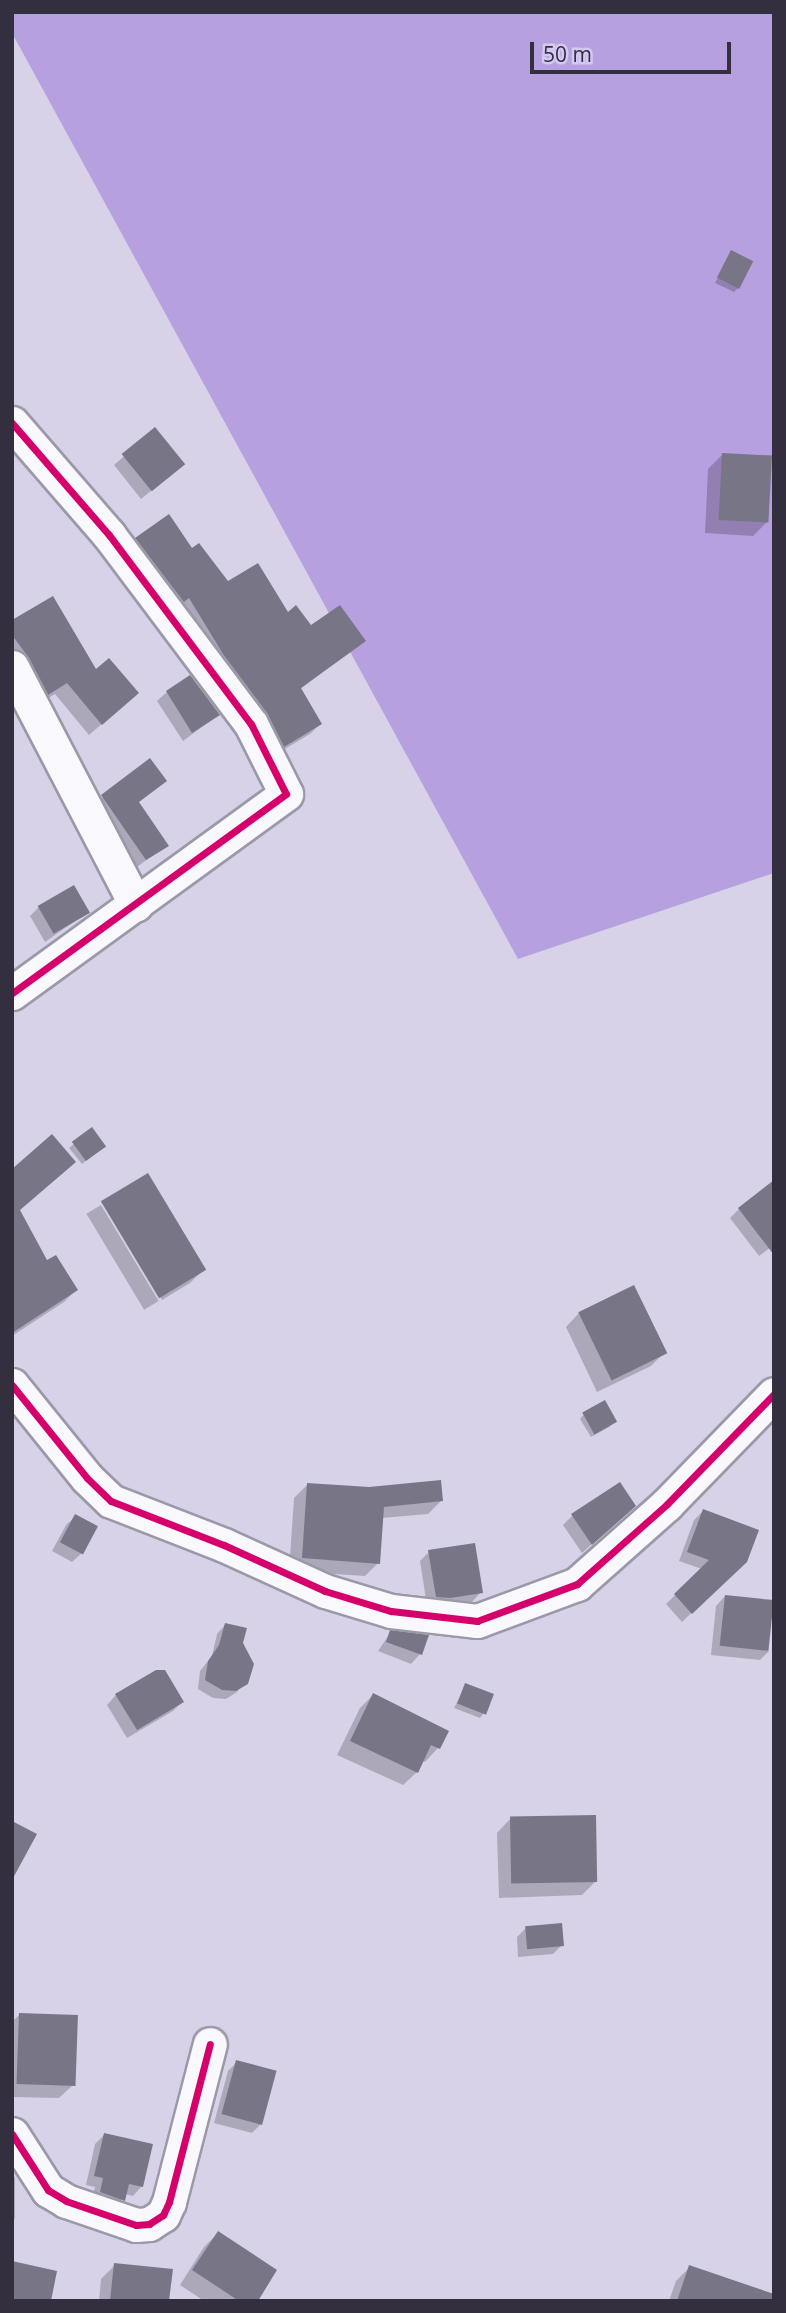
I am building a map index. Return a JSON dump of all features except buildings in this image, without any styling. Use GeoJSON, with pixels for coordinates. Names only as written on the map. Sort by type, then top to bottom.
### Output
{"type":"FeatureCollection","features":[{"type":"Feature","properties":{"kind":"street"},"geometry":{"type":"LineString","coordinates":[[12,422],[109,536],[251,724],[286,794],[12,993]]}},
{"type":"Feature","properties":{"kind":"street"},"geometry":{"type":"LineString","coordinates":[[12,667],[136,905]]}},
{"type":"Feature","properties":{"kind":"street"},"geometry":{"type":"LineString","coordinates":[[12,1385],[87,1478],[111,1501],[223,1545],[325,1591],[391,1611],[477,1621],[577,1584],[667,1504],[774,1394]]}},
{"type":"Feature","properties":{"kind":"street"},"geometry":{"type":"LineString","coordinates":[[12,2134],[48,2190],[65,2201],[136,2225],[149,2224],[163,2216],[169,2202],[209,2044]]}},
{"type":"Feature","properties":{"kind":"shaded area"},"geometry":{"type":"Polygon","coordinates":[[[12,12],[774,12],[774,873],[518,959],[12,33],[12,12]]]}},
{"type":"Feature","properties":{"kind":"cycle path"},"geometry":{"type":"LineString","coordinates":[[12,423],[109,535],[251,724],[286,794],[12,993]]}},
{"type":"Feature","properties":{"kind":"cycle path"},"geometry":{"type":"LineString","coordinates":[[12,1385],[87,1478],[111,1501],[224,1545],[325,1591],[391,1611],[477,1621],[577,1584],[667,1504],[774,1394]]}},
{"type":"Feature","properties":{"kind":"cycle path"},"geometry":{"type":"LineString","coordinates":[[12,2134],[48,2190],[66,2201],[136,2225],[149,2224],[163,2215],[169,2202],[210,2044]]}}]}
